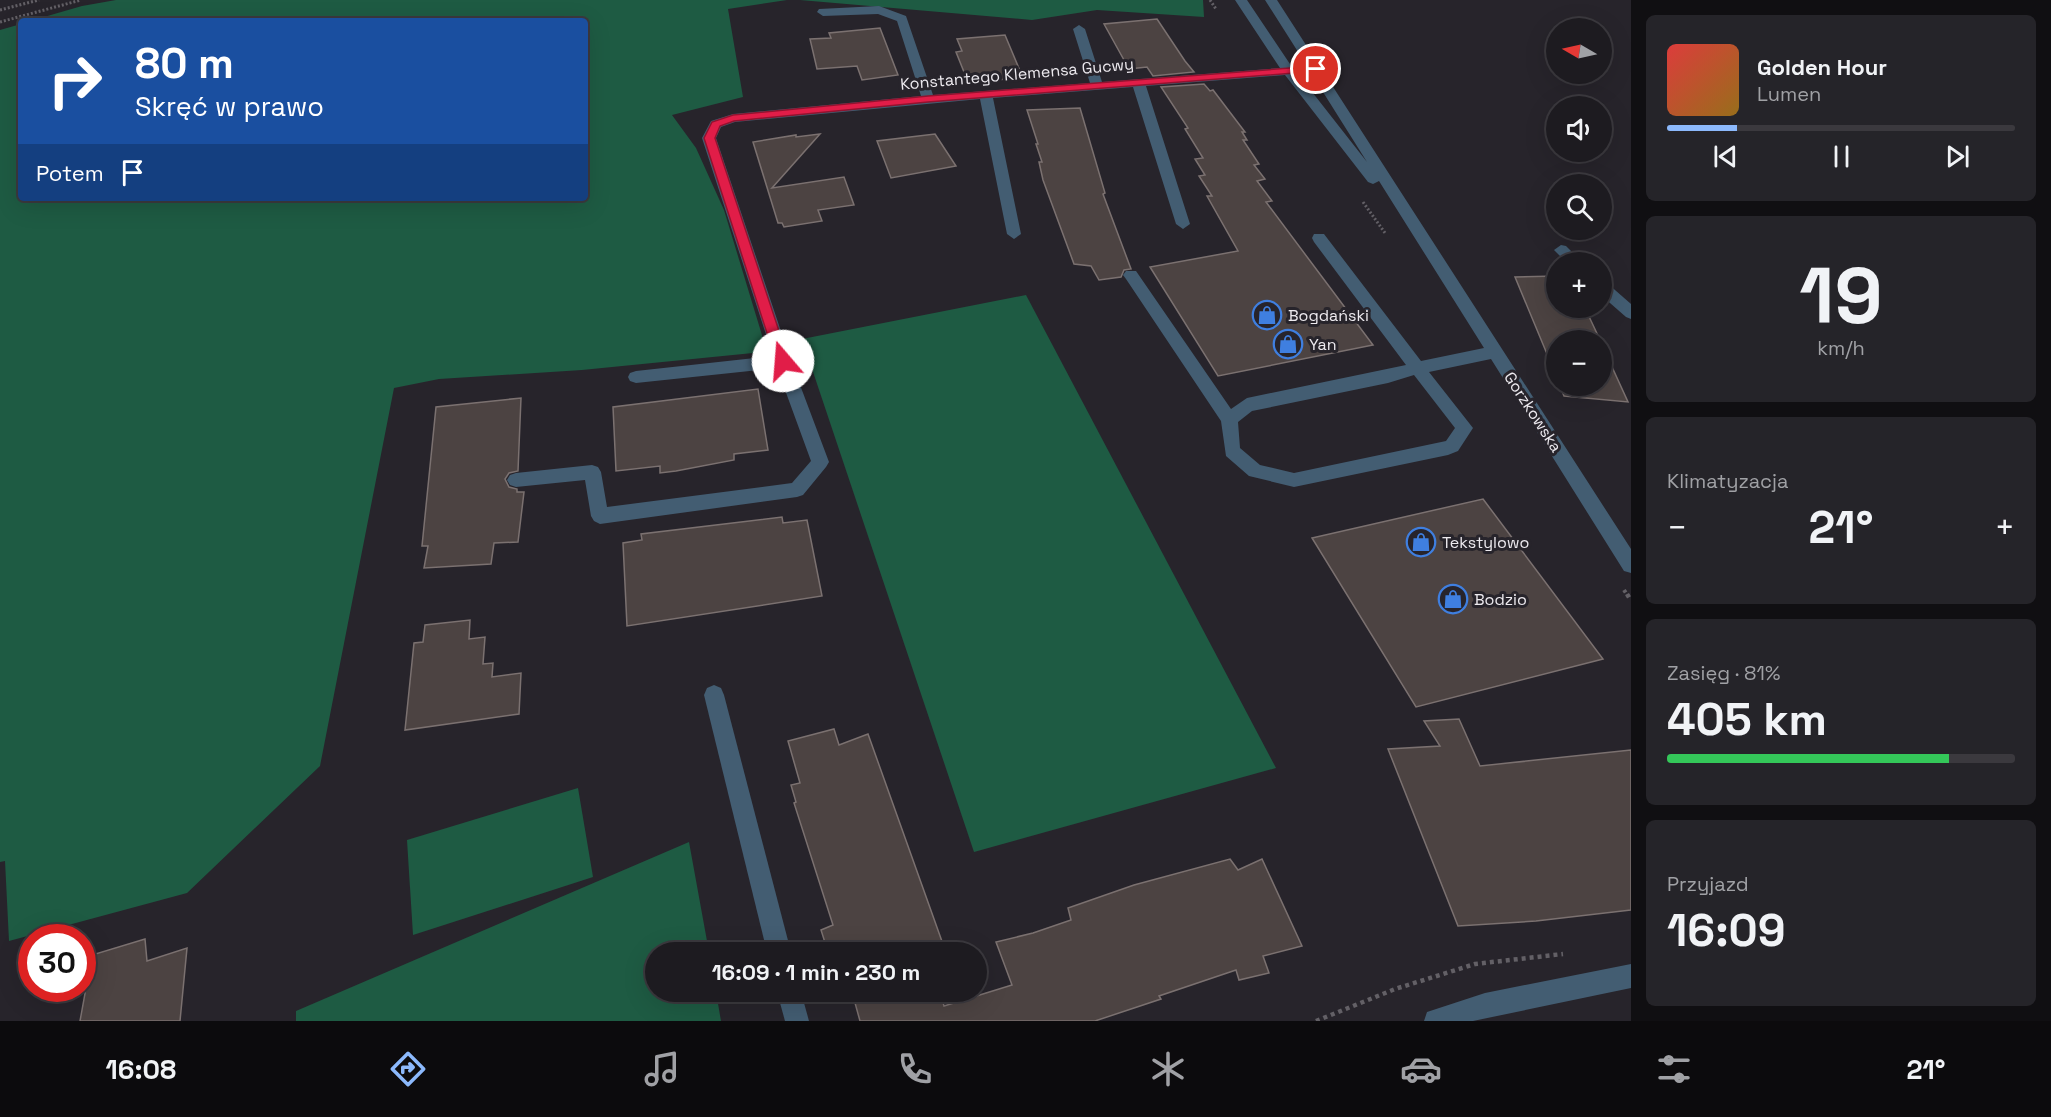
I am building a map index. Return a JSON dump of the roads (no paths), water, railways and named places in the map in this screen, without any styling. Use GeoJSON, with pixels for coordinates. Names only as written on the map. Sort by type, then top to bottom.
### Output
{"type":"FeatureCollection","features":[{"type":"Feature","properties":{"kind":"street","name":"Gorzkowska"},"geometry":{"type":"LineString","coordinates":[[1241,0],[1288,70],[1435,259]]}},
{"type":"Feature","properties":{"kind":"street","name":"Gorzkowska"},"geometry":{"type":"LineString","coordinates":[[1271,0],[1631,565]]}},
{"type":"Feature","properties":{"kind":"street"},"geometry":{"type":"LineString","coordinates":[[823,12],[879,10],[902,19],[928,99]]}},
{"type":"Feature","properties":{"kind":"street"},"geometry":{"type":"LineString","coordinates":[[1079,29],[1097,86]]}},
{"type":"Feature","properties":{"kind":"street","name":"Konstantego Klemensa Gucwy"},"geometry":{"type":"LineString","coordinates":[[516,480],[592,472],[600,516],[797,490],[820,462],[783,361],[710,138],[716,124],[733,118],[928,99],[1316,69]]}},
{"type":"Feature","properties":{"kind":"street"},"geometry":{"type":"LineString","coordinates":[[1138,82],[1183,224]]}},
{"type":"Feature","properties":{"kind":"street"},"geometry":{"type":"LineString","coordinates":[[986,95],[1014,234]]}},
{"type":"Feature","properties":{"kind":"street"},"geometry":{"type":"LineString","coordinates":[[1131,275],[1229,420],[1232,451],[1255,471],[1294,480],[1452,446],[1465,428],[1320,238]]}},
{"type":"Feature","properties":{"kind":"street"},"geometry":{"type":"LineString","coordinates":[[1612,296],[1631,313]]}},
{"type":"Feature","properties":{"kind":"street"},"geometry":{"type":"LineString","coordinates":[[1229,420],[1248,405],[1389,377],[1417,368],[1495,352]]}},
{"type":"Feature","properties":{"kind":"street"},"geometry":{"type":"LineString","coordinates":[[636,376],[783,361]]}},
{"type":"Feature","properties":{"kind":"street"},"geometry":{"type":"LineString","coordinates":[[714,695],[776,942]]}},
{"type":"Feature","properties":{"kind":"street"},"geometry":{"type":"LineString","coordinates":[[1436,1021],[1485,1005],[1631,976]]}},
{"type":"Feature","properties":{"kind":"street"},"geometry":{"type":"LineString","coordinates":[[792,1002],[797,1021]]}},
{"type":"Feature","properties":{"kind":"place","name":"Bogdański"},"geometry":{"type":"Point","coordinates":[1267,315]}},
{"type":"Feature","properties":{"kind":"place","name":"Yan"},"geometry":{"type":"Point","coordinates":[1288,344]}},
{"type":"Feature","properties":{"kind":"place","name":"Tekstylowo"},"geometry":{"type":"Point","coordinates":[1421,542]}},
{"type":"Feature","properties":{"kind":"place","name":"Bodzio"},"geometry":{"type":"Point","coordinates":[1453,599]}}]}
